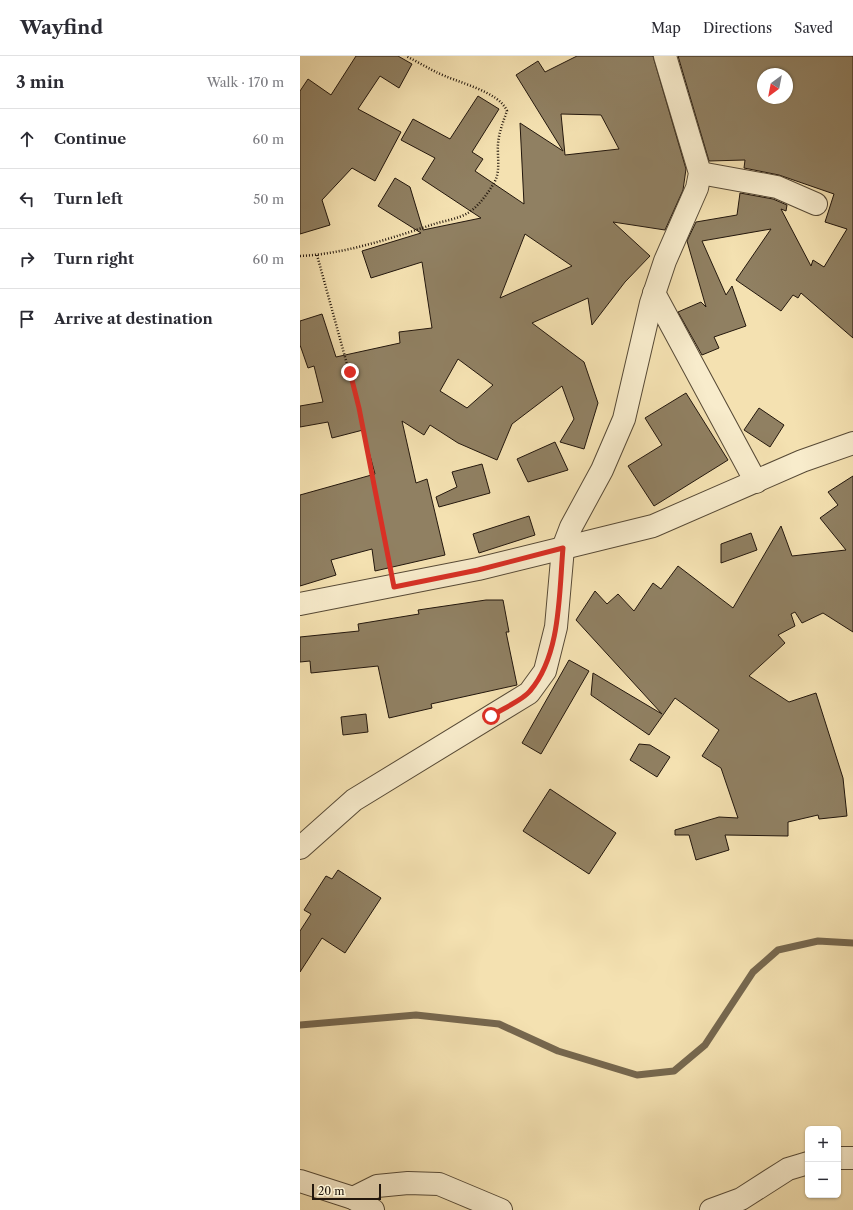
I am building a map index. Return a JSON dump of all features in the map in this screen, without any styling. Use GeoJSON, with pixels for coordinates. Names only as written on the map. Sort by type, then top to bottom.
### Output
{"type":"FeatureCollection","features":[{"type":"Feature","properties":{"kind":"street"},"geometry":{"type":"LineString","coordinates":[[300,848],[354,800],[529,693],[545,671],[556,627],[563,548],[571,526],[602,470],[624,418],[654,293],[665,261],[698,188],[700,173],[665,56]]}},
{"type":"Feature","properties":{"kind":"street"},"geometry":{"type":"LineString","coordinates":[[700,173],[777,187],[816,204]]}},
{"type":"Feature","properties":{"kind":"street"},"geometry":{"type":"LineString","coordinates":[[654,293],[756,482]]}},
{"type":"Feature","properties":{"kind":"street"},"geometry":{"type":"LineString","coordinates":[[300,604],[478,570],[653,526],[802,461],[853,443]]}},
{"type":"Feature","properties":{"kind":"street"},"geometry":{"type":"LineString","coordinates":[[841,1158],[853,1158]]}},
{"type":"Feature","properties":{"kind":"street"},"geometry":{"type":"LineString","coordinates":[[711,1210],[741,1199],[788,1169],[805,1165]]}},
{"type":"Feature","properties":{"kind":"street"},"geometry":{"type":"LineString","coordinates":[[300,1180],[353,1198],[373,1210]]}},
{"type":"Feature","properties":{"kind":"street"},"geometry":{"type":"LineString","coordinates":[[353,1198],[378,1186],[408,1182],[439,1184],[501,1210]]}},
{"type":"Feature","properties":{"kind":"path"},"geometry":{"type":"LineString","coordinates":[[300,256],[317,255],[400,235],[468,213],[478,206],[495,181],[498,170],[499,135],[508,111],[505,105],[493,96],[436,73],[406,56]]}},
{"type":"Feature","properties":{"kind":"path"},"geometry":{"type":"LineString","coordinates":[[317,255],[359,408],[394,587]]}},
{"type":"Feature","properties":{"kind":"building"},"geometry":{"type":"Polygon","coordinates":[[[356,56],[398,56],[412,64],[399,88],[380,76],[358,109],[401,132],[375,181],[352,168],[322,200],[330,225],[300,234],[300,91],[308,79],[331,95],[356,56]]]}},
{"type":"Feature","properties":{"kind":"building"},"geometry":{"type":"Polygon","coordinates":[[[577,56],[653,56],[686,169],[683,190],[665,230],[613,222],[650,256],[625,282],[592,325],[588,298],[532,323],[584,362],[598,403],[584,449],[560,442],[574,419],[562,386],[512,424],[497,460],[458,443],[430,425],[424,435],[402,421],[416,483],[427,479],[445,555],[375,571],[372,549],[331,560],[336,575],[300,586],[300,495],[375,474],[363,430],[332,438],[328,422],[300,427],[300,406],[323,402],[314,366],[308,368],[300,345],[300,321],[322,314],[336,357],[400,343],[399,332],[432,328],[422,262],[371,278],[362,251],[421,233],[378,206],[395,178],[410,187],[423,230],[481,218],[422,179],[435,158],[401,140],[413,119],[450,139],[478,96],[499,109],[472,152],[483,159],[475,171],[524,204],[520,123],[563,151],[516,75],[538,61],[545,72],[577,56]],[[561,114],[565,155],[619,149],[601,115],[561,114]],[[525,234],[500,298],[572,266],[525,234]],[[458,359],[440,391],[467,408],[493,385],[458,359]]]}},
{"type":"Feature","properties":{"kind":"building"},"geometry":{"type":"Polygon","coordinates":[[[678,56],[853,56],[853,338],[801,293],[798,298],[793,295],[781,311],[736,280],[771,229],[702,241],[726,295],[732,286],[746,326],[714,337],[719,348],[702,355],[678,312],[701,302],[706,307],[687,241],[696,222],[737,215],[740,193],[773,199],[787,205],[786,211],[781,209],[811,266],[813,260],[824,267],[847,229],[825,222],[834,194],[779,175],[744,168],[745,160],[709,161],[678,56]]]}},
{"type":"Feature","properties":{"kind":"building"},"geometry":{"type":"Polygon","coordinates":[[[686,393],[728,460],[654,506],[628,466],[662,445],[645,418],[686,393]]]}},
{"type":"Feature","properties":{"kind":"building"},"geometry":{"type":"Polygon","coordinates":[[[759,408],[784,425],[770,447],[744,430],[759,408]]]}},
{"type":"Feature","properties":{"kind":"building"},"geometry":{"type":"Polygon","coordinates":[[[555,442],[568,470],[528,482],[517,459],[555,442]]]}},
{"type":"Feature","properties":{"kind":"building"},"geometry":{"type":"Polygon","coordinates":[[[482,464],[490,493],[439,507],[436,497],[457,487],[452,472],[482,464]]]}},
{"type":"Feature","properties":{"kind":"building"},"geometry":{"type":"Polygon","coordinates":[[[853,476],[853,632],[823,613],[802,623],[795,612],[791,614],[795,626],[778,635],[785,643],[749,676],[789,702],[816,693],[843,778],[847,816],[819,819],[818,815],[788,822],[788,836],[725,835],[729,850],[696,860],[689,835],[675,835],[675,830],[719,817],[738,818],[721,768],[702,756],[719,730],[675,698],[649,735],[591,695],[593,673],[662,714],[576,620],[595,591],[607,604],[618,594],[634,611],[653,583],[661,589],[678,566],[733,608],[781,526],[792,556],[846,550],[820,518],[838,505],[828,492],[853,476]]]}},
{"type":"Feature","properties":{"kind":"building"},"geometry":{"type":"Polygon","coordinates":[[[529,516],[535,535],[479,553],[473,534],[529,516]]]}},
{"type":"Feature","properties":{"kind":"building"},"geometry":{"type":"Polygon","coordinates":[[[751,533],[757,550],[721,563],[721,544],[751,533]]]}},
{"type":"Feature","properties":{"kind":"building"},"geometry":{"type":"Polygon","coordinates":[[[486,600],[503,600],[509,632],[506,632],[517,685],[431,704],[432,708],[389,718],[378,666],[311,673],[310,661],[300,662],[300,637],[359,631],[358,624],[419,614],[418,610],[486,600]]]}},
{"type":"Feature","properties":{"kind":"building"},"geometry":{"type":"Polygon","coordinates":[[[569,660],[589,671],[541,754],[522,743],[569,660]]]}},
{"type":"Feature","properties":{"kind":"building"},"geometry":{"type":"Polygon","coordinates":[[[366,714],[368,732],[343,735],[341,717],[366,714]]]}},
{"type":"Feature","properties":{"kind":"building"},"geometry":{"type":"Polygon","coordinates":[[[639,744],[650,745],[670,757],[657,777],[630,760],[639,744]]]}},
{"type":"Feature","properties":{"kind":"building"},"geometry":{"type":"Polygon","coordinates":[[[550,789],[616,833],[589,874],[523,831],[550,789]]]}},
{"type":"Feature","properties":{"kind":"building"},"geometry":{"type":"Polygon","coordinates":[[[338,870],[381,898],[345,953],[322,938],[300,972],[300,931],[311,914],[304,910],[326,876],[332,879],[338,870]]]}},
{"type":"Feature","properties":{"kind":"waterway"},"geometry":{"type":"LineString","coordinates":[[300,1025],[416,1015],[499,1024],[558,1051],[637,1075],[674,1071],[705,1045],[753,972],[778,950],[818,941],[853,943]]}},
{"type":"Feature","properties":{"kind":"route"},"geometry":{"type":"LineString","coordinates":[[350,372],[359,408],[385,535],[394,587],[478,570],[563,548],[556,627],[545,671],[529,693],[491,716]]}}]}
